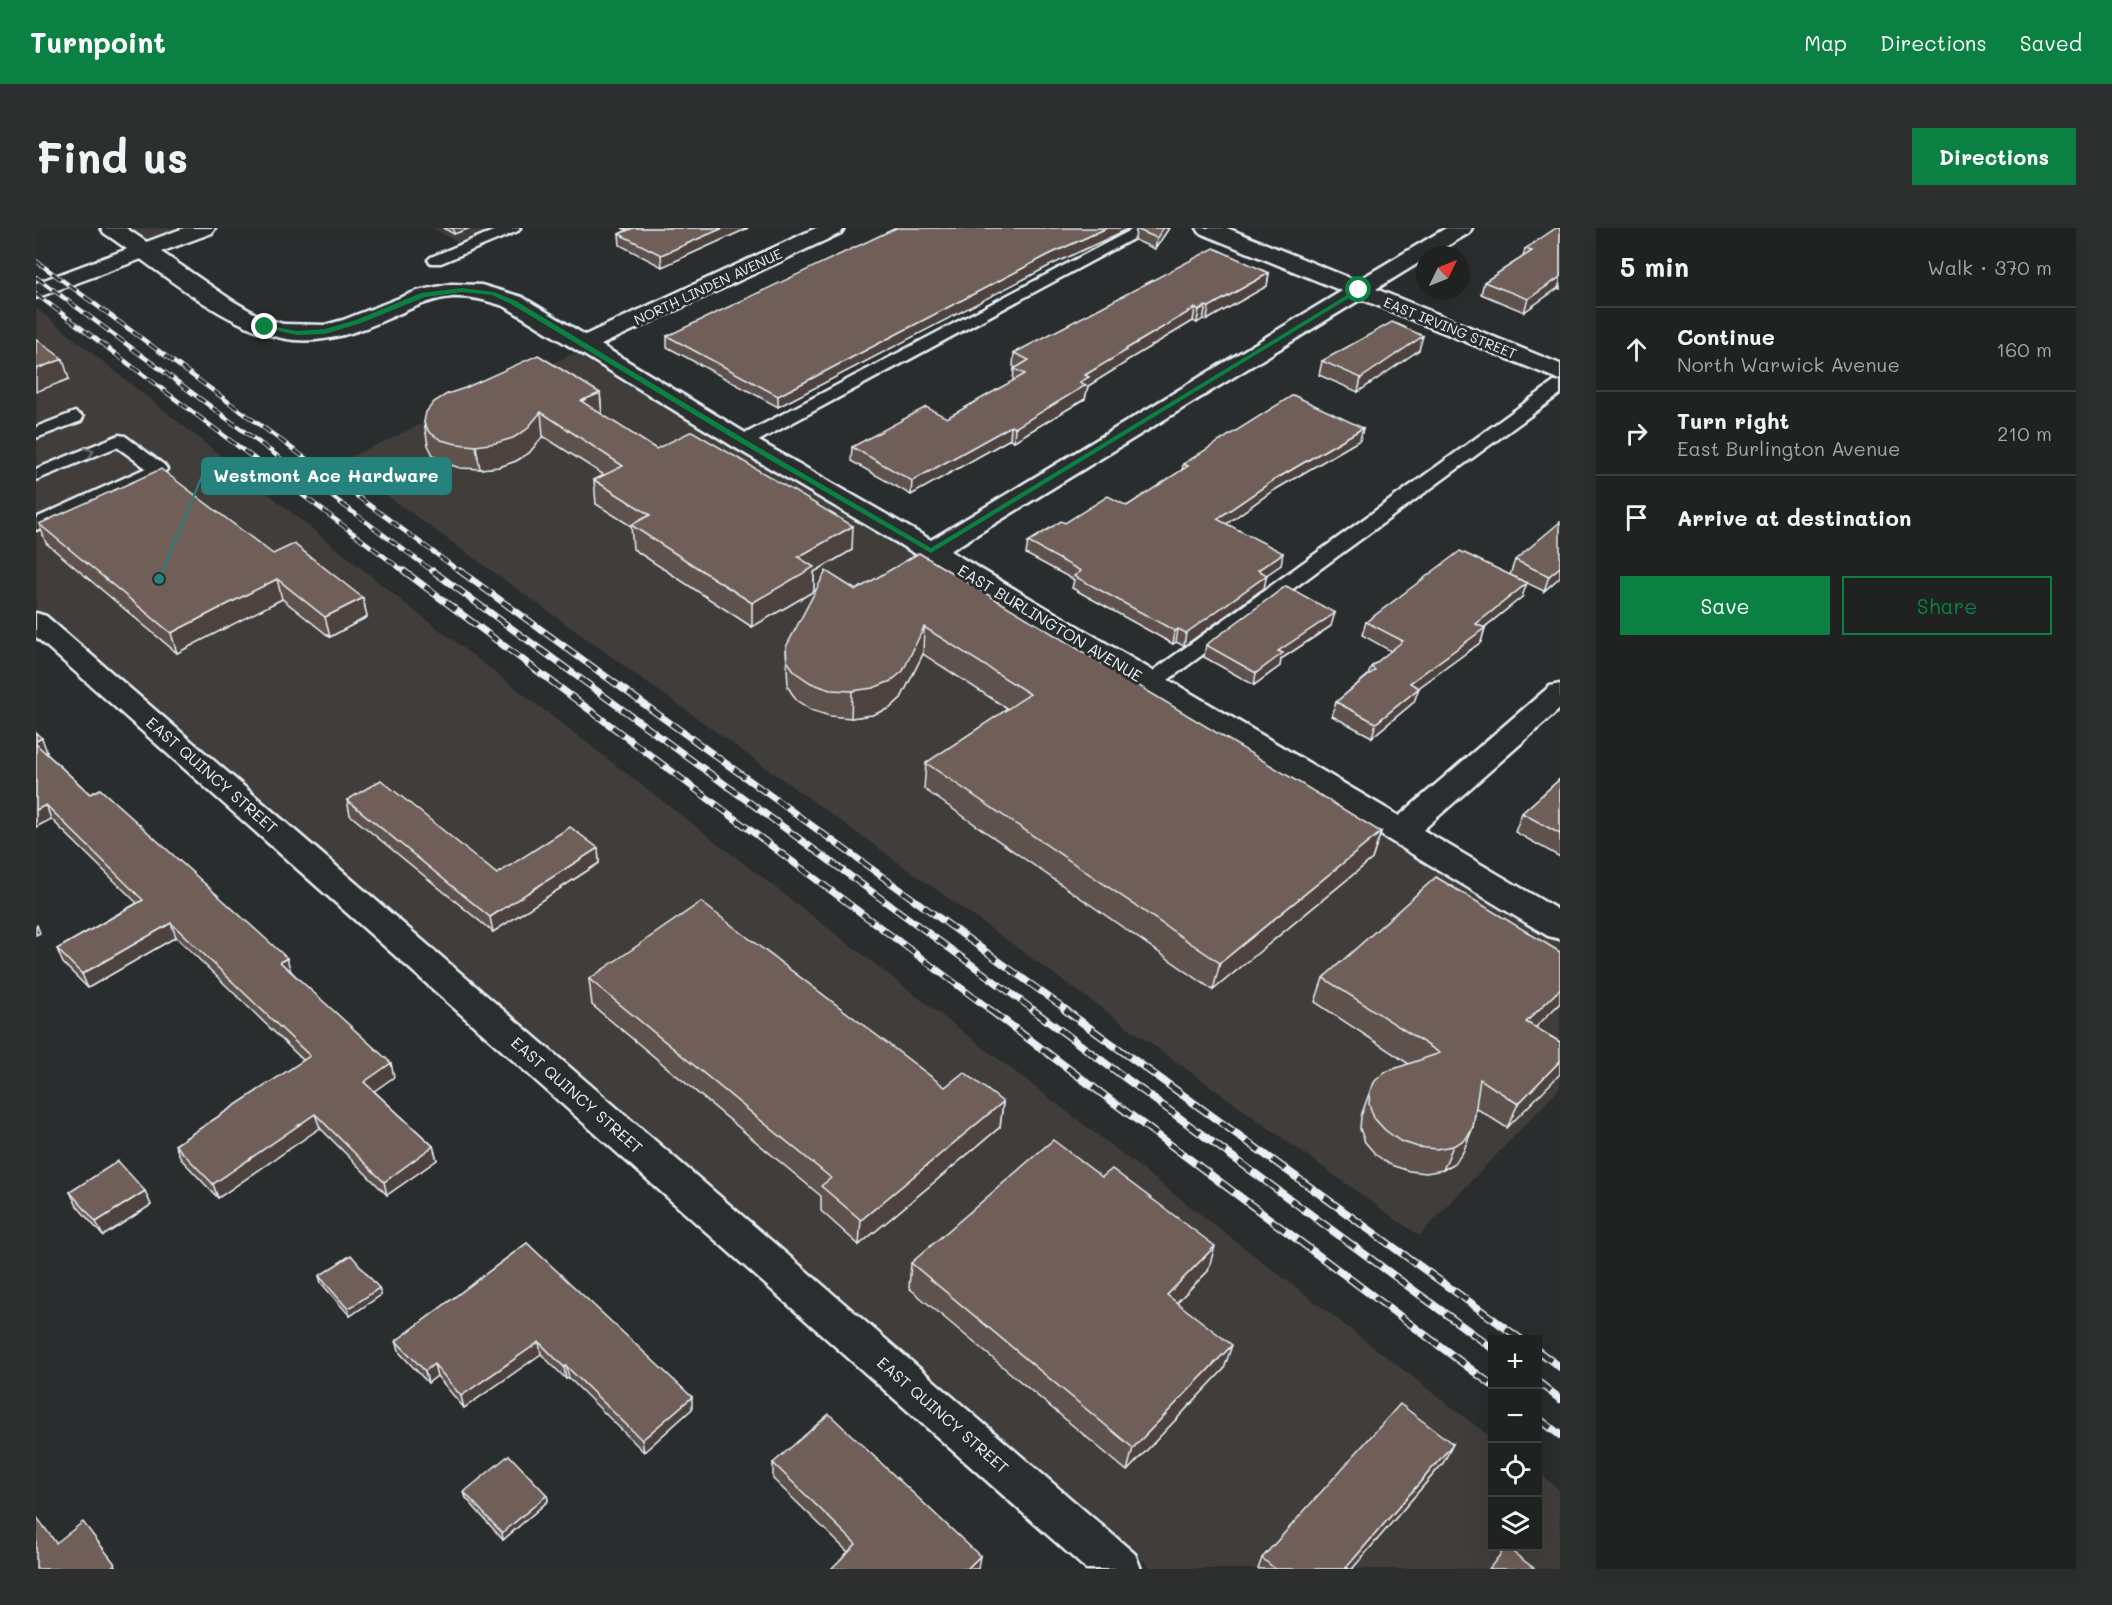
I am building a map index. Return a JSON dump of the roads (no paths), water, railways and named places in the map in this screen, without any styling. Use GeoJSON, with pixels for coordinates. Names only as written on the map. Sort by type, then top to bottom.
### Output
{"type":"FeatureCollection","features":[{"type":"Feature","properties":{"kind":"street","name":"EAST BURLINGTON AVENUE"},"geometry":{"type":"LineString","coordinates":[[112,228],[227,308],[265,327],[280,331],[325,332],[358,322],[423,295],[441,291],[476,290],[514,302],[743,442],[931,551],[1560,927]]}},
{"type":"Feature","properties":{"kind":"street"},"geometry":{"type":"LineString","coordinates":[[36,291],[204,228]]}},
{"type":"Feature","properties":{"kind":"street","name":"NORTH LINDEN AVENUE"},"geometry":{"type":"LineString","coordinates":[[584,345],[833,228]]}},
{"type":"Feature","properties":{"kind":"street","name":"EAST IRVING STREET"},"geometry":{"type":"LineString","coordinates":[[1208,228],[1560,373]]}},
{"type":"Feature","properties":{"kind":"street"},"geometry":{"type":"LineString","coordinates":[[931,551],[1461,228]]}},
{"type":"Feature","properties":{"kind":"street","name":"EAST QUINCY STREET"},"geometry":{"type":"LineString","coordinates":[[36,622],[1119,1569]]}},
{"type":"Feature","properties":{"kind":"street"},"geometry":{"type":"LineString","coordinates":[[1401,832],[1560,693]]}},
{"type":"Feature","properties":{"kind":"lane"},"geometry":{"type":"LineString","coordinates":[[436,260],[513,228]]}},
{"type":"Feature","properties":{"kind":"lane"},"geometry":{"type":"LineString","coordinates":[[743,442],[1146,228]]}},
{"type":"Feature","properties":{"kind":"lane"},"geometry":{"type":"LineString","coordinates":[[1150,683],[1560,386]]}},
{"type":"Feature","properties":{"kind":"lane"},"geometry":{"type":"LineString","coordinates":[[36,433],[75,417]]}},
{"type":"Feature","properties":{"kind":"lane"},"geometry":{"type":"LineString","coordinates":[[36,475],[119,440],[158,469],[36,525]]}},
{"type":"Feature","properties":{"kind":"railway"},"geometry":{"type":"LineString","coordinates":[[36,261],[462,573]]}},
{"type":"Feature","properties":{"kind":"railway"},"geometry":{"type":"LineString","coordinates":[[36,277],[435,573]]}},
{"type":"Feature","properties":{"kind":"railway"},"geometry":{"type":"LineString","coordinates":[[36,294],[406,573]]}},
{"type":"Feature","properties":{"kind":"railway"},"geometry":{"type":"LineString","coordinates":[[404,571],[992,1011]]}},
{"type":"Feature","properties":{"kind":"railway"},"geometry":{"type":"LineString","coordinates":[[433,571],[1035,1011]]}},
{"type":"Feature","properties":{"kind":"railway"},"geometry":{"type":"LineString","coordinates":[[460,571],[1068,1011]]}},
{"type":"Feature","properties":{"kind":"railway"},"geometry":{"type":"LineString","coordinates":[[990,1010],[1488,1382]]}},
{"type":"Feature","properties":{"kind":"railway"},"geometry":{"type":"LineString","coordinates":[[1033,1010],[1488,1345]]}},
{"type":"Feature","properties":{"kind":"railway"},"geometry":{"type":"LineString","coordinates":[[1065,1010],[1515,1335]]}},
{"type":"Feature","properties":{"kind":"railway"},"geometry":{"type":"LineString","coordinates":[[1542,1354],[1560,1367]]}},
{"type":"Feature","properties":{"kind":"railway"},"geometry":{"type":"LineString","coordinates":[[1542,1385],[1560,1399]]}},
{"type":"Feature","properties":{"kind":"railway"},"geometry":{"type":"LineString","coordinates":[[1542,1421],[1560,1435]]}},
{"type":"Feature","properties":{"kind":"place","name":"Westmont Ace Hardware"},"geometry":{"type":"Point","coordinates":[159,579]}}]}
